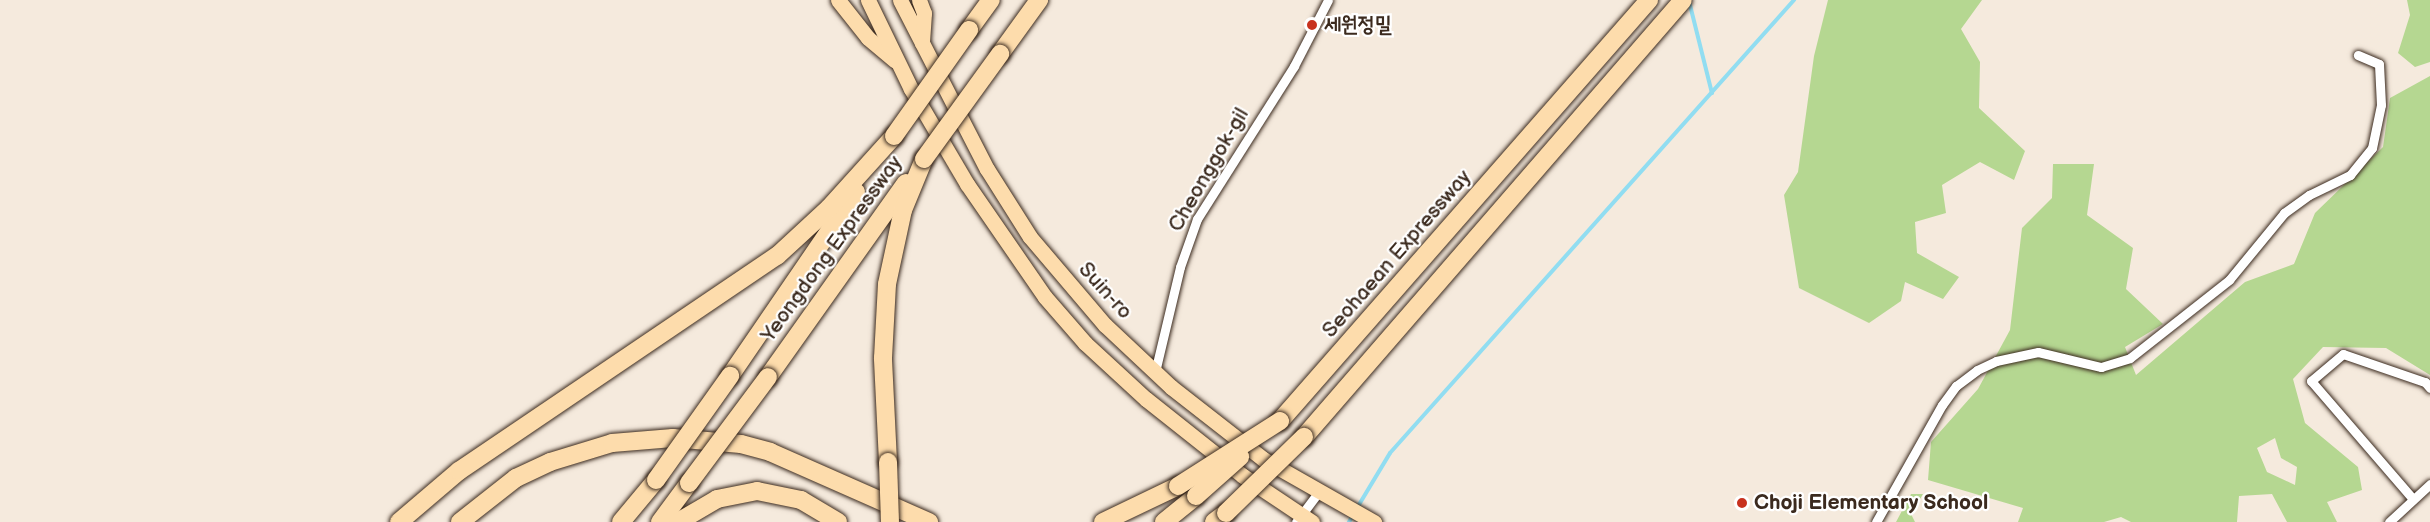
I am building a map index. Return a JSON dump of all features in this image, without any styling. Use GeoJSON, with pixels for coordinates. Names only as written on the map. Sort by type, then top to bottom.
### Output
{"type":"FeatureCollection","features":[{"type":"Feature","properties":{"kind":"highway","name":"Yeongdong Expressway"},"geometry":{"type":"LineString","coordinates":[[621,522],[656,480],[730,376],[894,136],[991,0]]}},
{"type":"Feature","properties":{"kind":"highway","name":"Yeongdong Expressway"},"geometry":{"type":"LineString","coordinates":[[660,522],[768,377],[1039,0]]}},
{"type":"Feature","properties":{"kind":"highway"},"geometry":{"type":"LineString","coordinates":[[1219,519],[1304,437],[1683,0]]}},
{"type":"Feature","properties":{"kind":"highway","name":"Seohaean Expressway"},"geometry":{"type":"LineString","coordinates":[[1164,522],[1280,422],[1646,4]]}},
{"type":"Feature","properties":{"kind":"highway"},"geometry":{"type":"LineString","coordinates":[[399,522],[507,438],[770,262],[829,208],[894,136]]}},
{"type":"Feature","properties":{"kind":"highway"},"geometry":{"type":"LineString","coordinates":[[890,522],[883,358],[885,301],[898,226],[924,159]]}},
{"type":"Feature","properties":{"kind":"highway"},"geometry":{"type":"LineString","coordinates":[[1103,522],[1178,486],[1280,422]]}},
{"type":"Feature","properties":{"kind":"highway"},"geometry":{"type":"LineString","coordinates":[[460,522],[516,478],[550,462],[612,443],[673,438],[732,442],[770,452],[929,522]]}},
{"type":"Feature","properties":{"kind":"highway"},"geometry":{"type":"LineString","coordinates":[[678,522],[717,499],[757,491],[801,500],[838,522]]}},
{"type":"Feature","properties":{"kind":"main road"},"geometry":{"type":"LineString","coordinates":[[838,0],[868,38],[901,67]]}},
{"type":"Feature","properties":{"kind":"main road"},"geometry":{"type":"LineString","coordinates":[[868,0],[901,67],[967,184],[1045,297],[1085,343],[1189,435],[1303,520]]}},
{"type":"Feature","properties":{"kind":"main road","name":"Suin-ro"},"geometry":{"type":"LineString","coordinates":[[900,0],[987,169],[1030,237],[1106,325],[1155,372],[1263,459],[1370,520]]}},
{"type":"Feature","properties":{"kind":"main road"},"geometry":{"type":"LineString","coordinates":[[920,0],[924,13],[922,43]]}},
{"type":"Feature","properties":{"kind":"street","name":"Cheonggok-gil"},"geometry":{"type":"LineString","coordinates":[[1155,372],[1180,267],[1197,219],[1294,66],[1328,0]]}},
{"type":"Feature","properties":{"kind":"street"},"geometry":{"type":"LineString","coordinates":[[1876,522],[1942,405],[1956,386],[1977,370],[1996,360],[2038,352],[2101,367],[2130,358],[2229,280],[2283,213],[2308,195],[2349,175],[2372,148],[2381,105],[2379,64],[2358,55]]}},
{"type":"Feature","properties":{"kind":"street"},"geometry":{"type":"LineString","coordinates":[[2413,499],[2311,381],[2343,354],[2425,382],[2430,388]]}},
{"type":"Feature","properties":{"kind":"street"},"geometry":{"type":"LineString","coordinates":[[2389,522],[2430,484]]}},
{"type":"Feature","properties":{"kind":"street"},"geometry":{"type":"LineString","coordinates":[[1303,520],[1326,495]]}},
{"type":"Feature","properties":{"kind":"green space"},"geometry":{"type":"Polygon","coordinates":[[[1828,0],[1982,0],[1961,29],[1980,62],[1979,108],[2025,151],[2014,180],[1980,162],[1942,185],[1946,213],[1915,222],[1917,253],[1959,277],[1943,299],[1905,282],[1901,301],[1869,323],[1799,288],[1784,195],[1798,172],[1814,56],[1828,0]]]}},
{"type":"Feature","properties":{"kind":"green space"},"geometry":{"type":"Polygon","coordinates":[[[2407,0],[2430,0],[2430,62],[2415,67],[2398,53],[2410,15],[2407,0]]]}},
{"type":"Feature","properties":{"kind":"green space"},"geometry":{"type":"Polygon","coordinates":[[[2430,76],[2430,375],[2386,348],[2323,347],[2293,379],[2305,423],[2358,467],[2362,490],[2327,502],[2337,522],[2287,522],[2272,494],[2239,496],[2237,522],[2131,522],[2121,517],[2104,522],[2018,522],[2023,508],[1928,480],[1931,442],[1978,389],[2010,330],[2022,228],[2052,198],[2053,164],[2094,164],[2087,215],[2133,248],[2126,289],[2163,324],[2125,347],[2136,375],[2245,282],[2294,264],[2315,213],[2383,147],[2390,98],[2430,76]],[[2275,438],[2257,448],[2267,472],[2295,485],[2297,467],[2281,458],[2275,438]]]}},
{"type":"Feature","properties":{"kind":"green space"},"geometry":{"type":"Polygon","coordinates":[[[1911,494],[1923,494],[1911,514],[1915,522],[1896,522],[1911,494]]]}},
{"type":"Feature","properties":{"kind":"waterway"},"geometry":{"type":"LineString","coordinates":[[1357,508],[1390,453],[1794,0]]}},
{"type":"Feature","properties":{"kind":"waterway"},"geometry":{"type":"LineString","coordinates":[[1689,1],[1712,93]]}},
{"type":"Feature","properties":{"kind":"waterway"},"geometry":{"type":"LineString","coordinates":[[1349,522],[1353,515]]}},
{"type":"Feature","properties":{"kind":"place","name":"세원정밀"},"geometry":{"type":"Point","coordinates":[1312,25]}},
{"type":"Feature","properties":{"kind":"place","name":"Choji Elementary School"},"geometry":{"type":"Point","coordinates":[1742,503]}}]}
